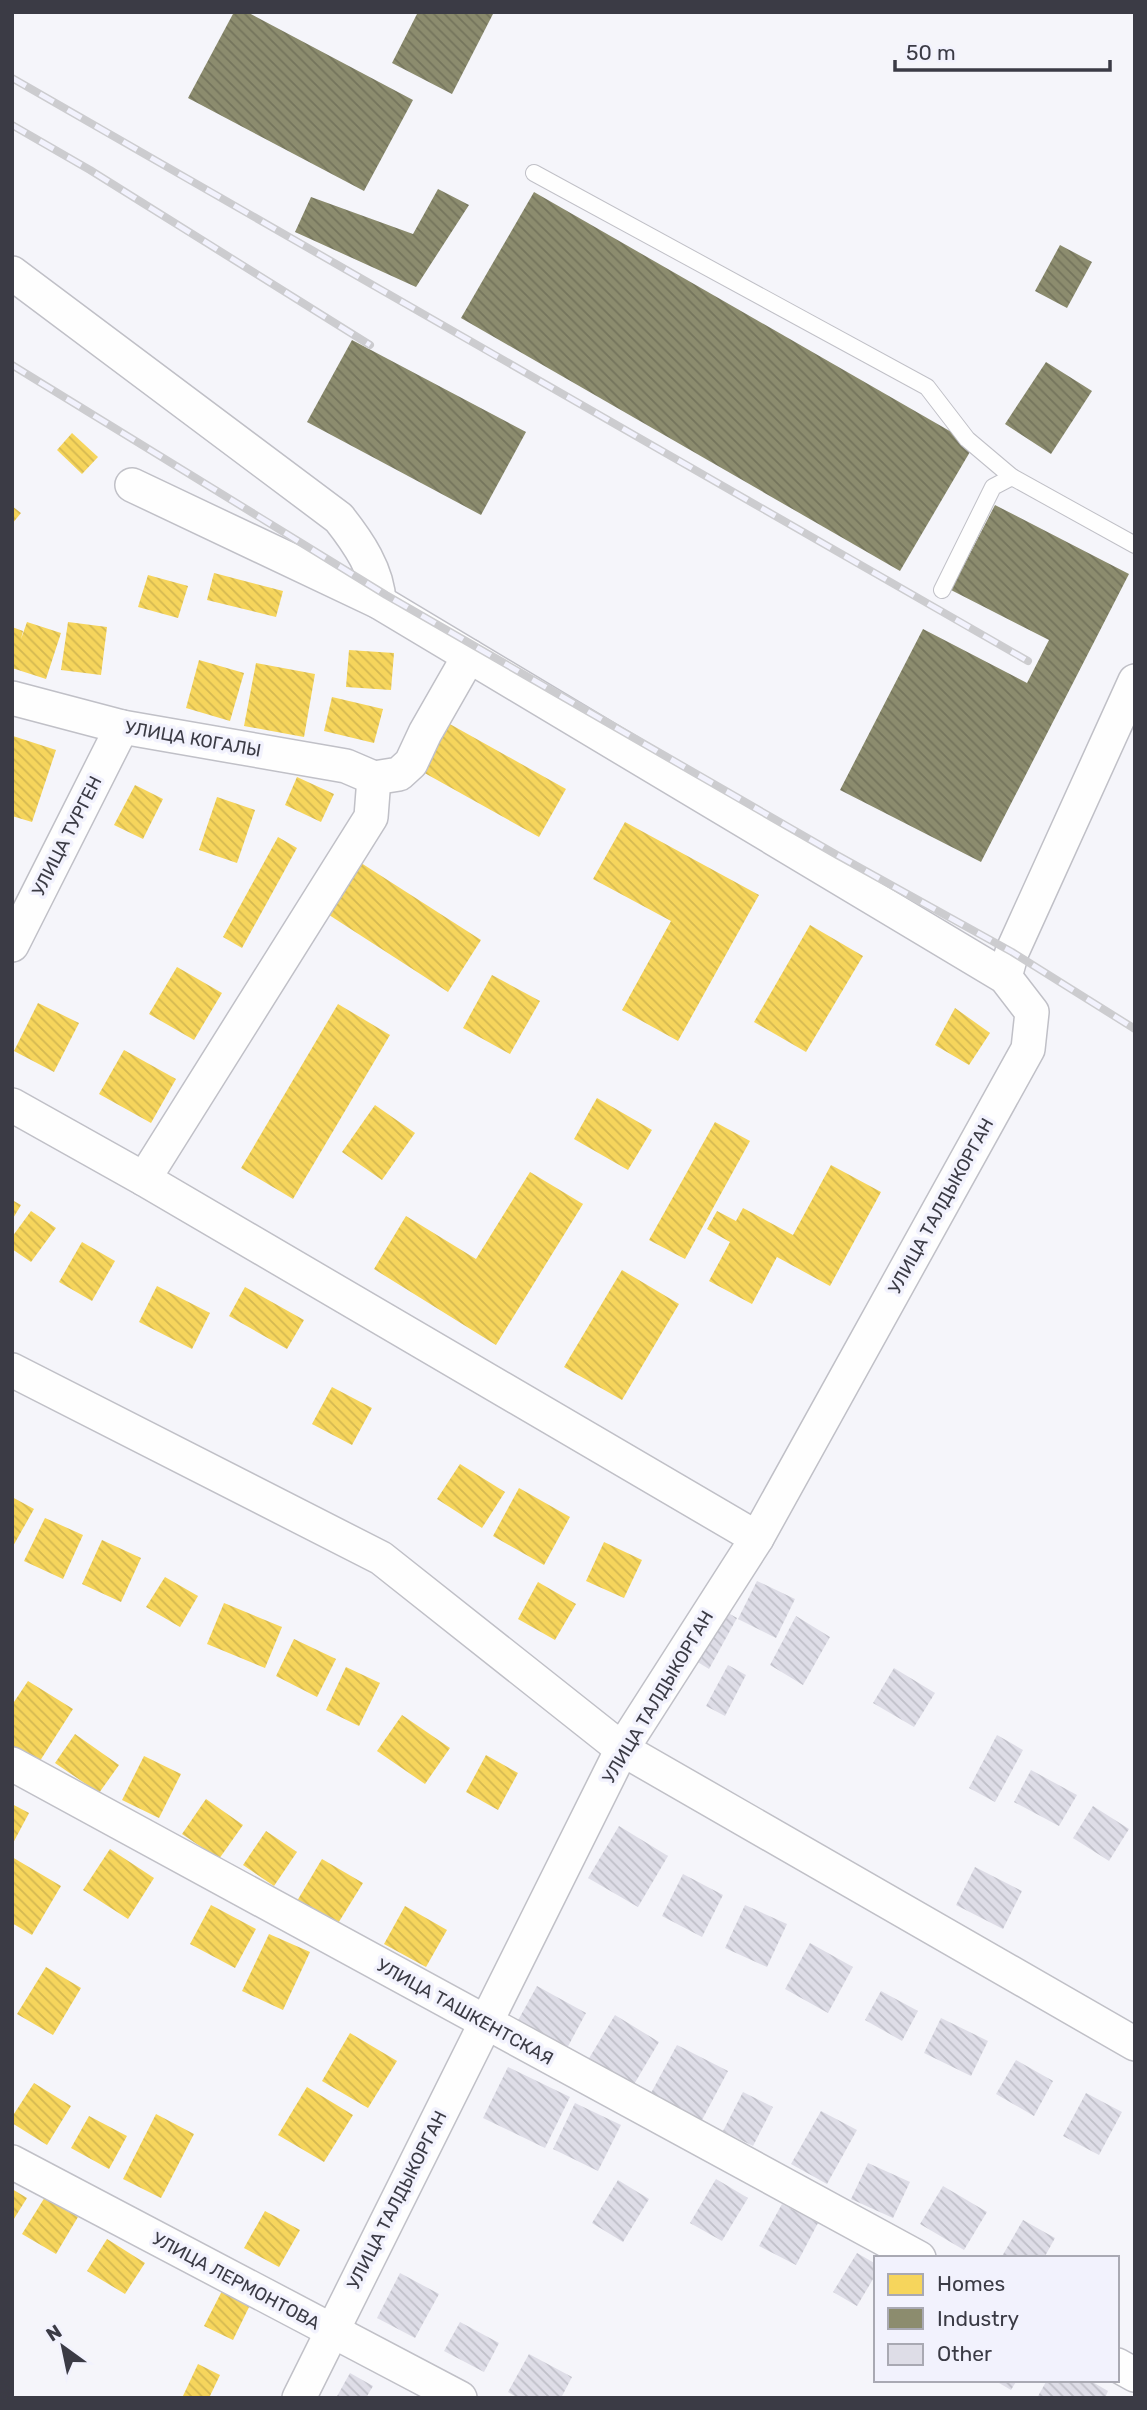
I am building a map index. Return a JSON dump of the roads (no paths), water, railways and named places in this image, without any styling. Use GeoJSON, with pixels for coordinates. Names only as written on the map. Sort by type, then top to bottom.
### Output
{"type":"FeatureCollection","features":[{"type":"Feature","properties":{"kind":"street"},"geometry":{"type":"LineString","coordinates":[[12,273],[339,518],[357,540],[369,564],[379,591],[379,602]]}},
{"type":"Feature","properties":{"kind":"street"},"geometry":{"type":"LineString","coordinates":[[132,485],[379,602],[1005,977],[1012,953],[1135,681]]}},
{"type":"Feature","properties":{"kind":"street"},"geometry":{"type":"LineString","coordinates":[[144,1179],[371,817],[374,778],[399,774],[411,762],[469,656]]}},
{"type":"Feature","properties":{"kind":"street","name":"УЛИЦА КОГАЛЫ"},"geometry":{"type":"LineString","coordinates":[[12,698],[122,727],[346,766],[374,778]]}},
{"type":"Feature","properties":{"kind":"street","name":"УЛИЦА ТУРГЕН"},"geometry":{"type":"LineString","coordinates":[[12,945],[122,727]]}},
{"type":"Feature","properties":{"kind":"street","name":"УЛИЦА ТАЛДЫКОРГАН"},"geometry":{"type":"LineString","coordinates":[[299,2398],[622,1749],[757,1538],[1028,1049],[1032,1012],[1005,977]]}},
{"type":"Feature","properties":{"kind":"street"},"geometry":{"type":"LineString","coordinates":[[12,1105],[144,1179],[757,1538]]}},
{"type":"Feature","properties":{"kind":"street"},"geometry":{"type":"LineString","coordinates":[[12,1370],[381,1558],[622,1749],[1135,2044]]}},
{"type":"Feature","properties":{"kind":"street","name":"УЛИЦА ТАШКЕНТСКАЯ"},"geometry":{"type":"LineString","coordinates":[[12,1764],[915,2256]]}},
{"type":"Feature","properties":{"kind":"street","name":"УЛИЦА ЛЕРМОНТОВА"},"geometry":{"type":"LineString","coordinates":[[12,2162],[460,2398]]}},
{"type":"Feature","properties":{"kind":"street"},"geometry":{"type":"LineString","coordinates":[[1119,2366],[1135,2375]]}},
{"type":"Feature","properties":{"kind":"lane"},"geometry":{"type":"LineString","coordinates":[[534,173],[926,387],[967,439],[1012,477],[1135,545]]}},
{"type":"Feature","properties":{"kind":"lane"},"geometry":{"type":"LineString","coordinates":[[942,590],[993,487],[1012,477]]}},
{"type":"Feature","properties":{"kind":"railway"},"geometry":{"type":"LineString","coordinates":[[12,78],[1028,661]]}},
{"type":"Feature","properties":{"kind":"railway"},"geometry":{"type":"LineString","coordinates":[[12,125],[90,170],[370,345]]}},
{"type":"Feature","properties":{"kind":"railway"},"geometry":{"type":"LineString","coordinates":[[12,365],[386,595],[837,855],[1012,952],[1135,1029]]}}]}
